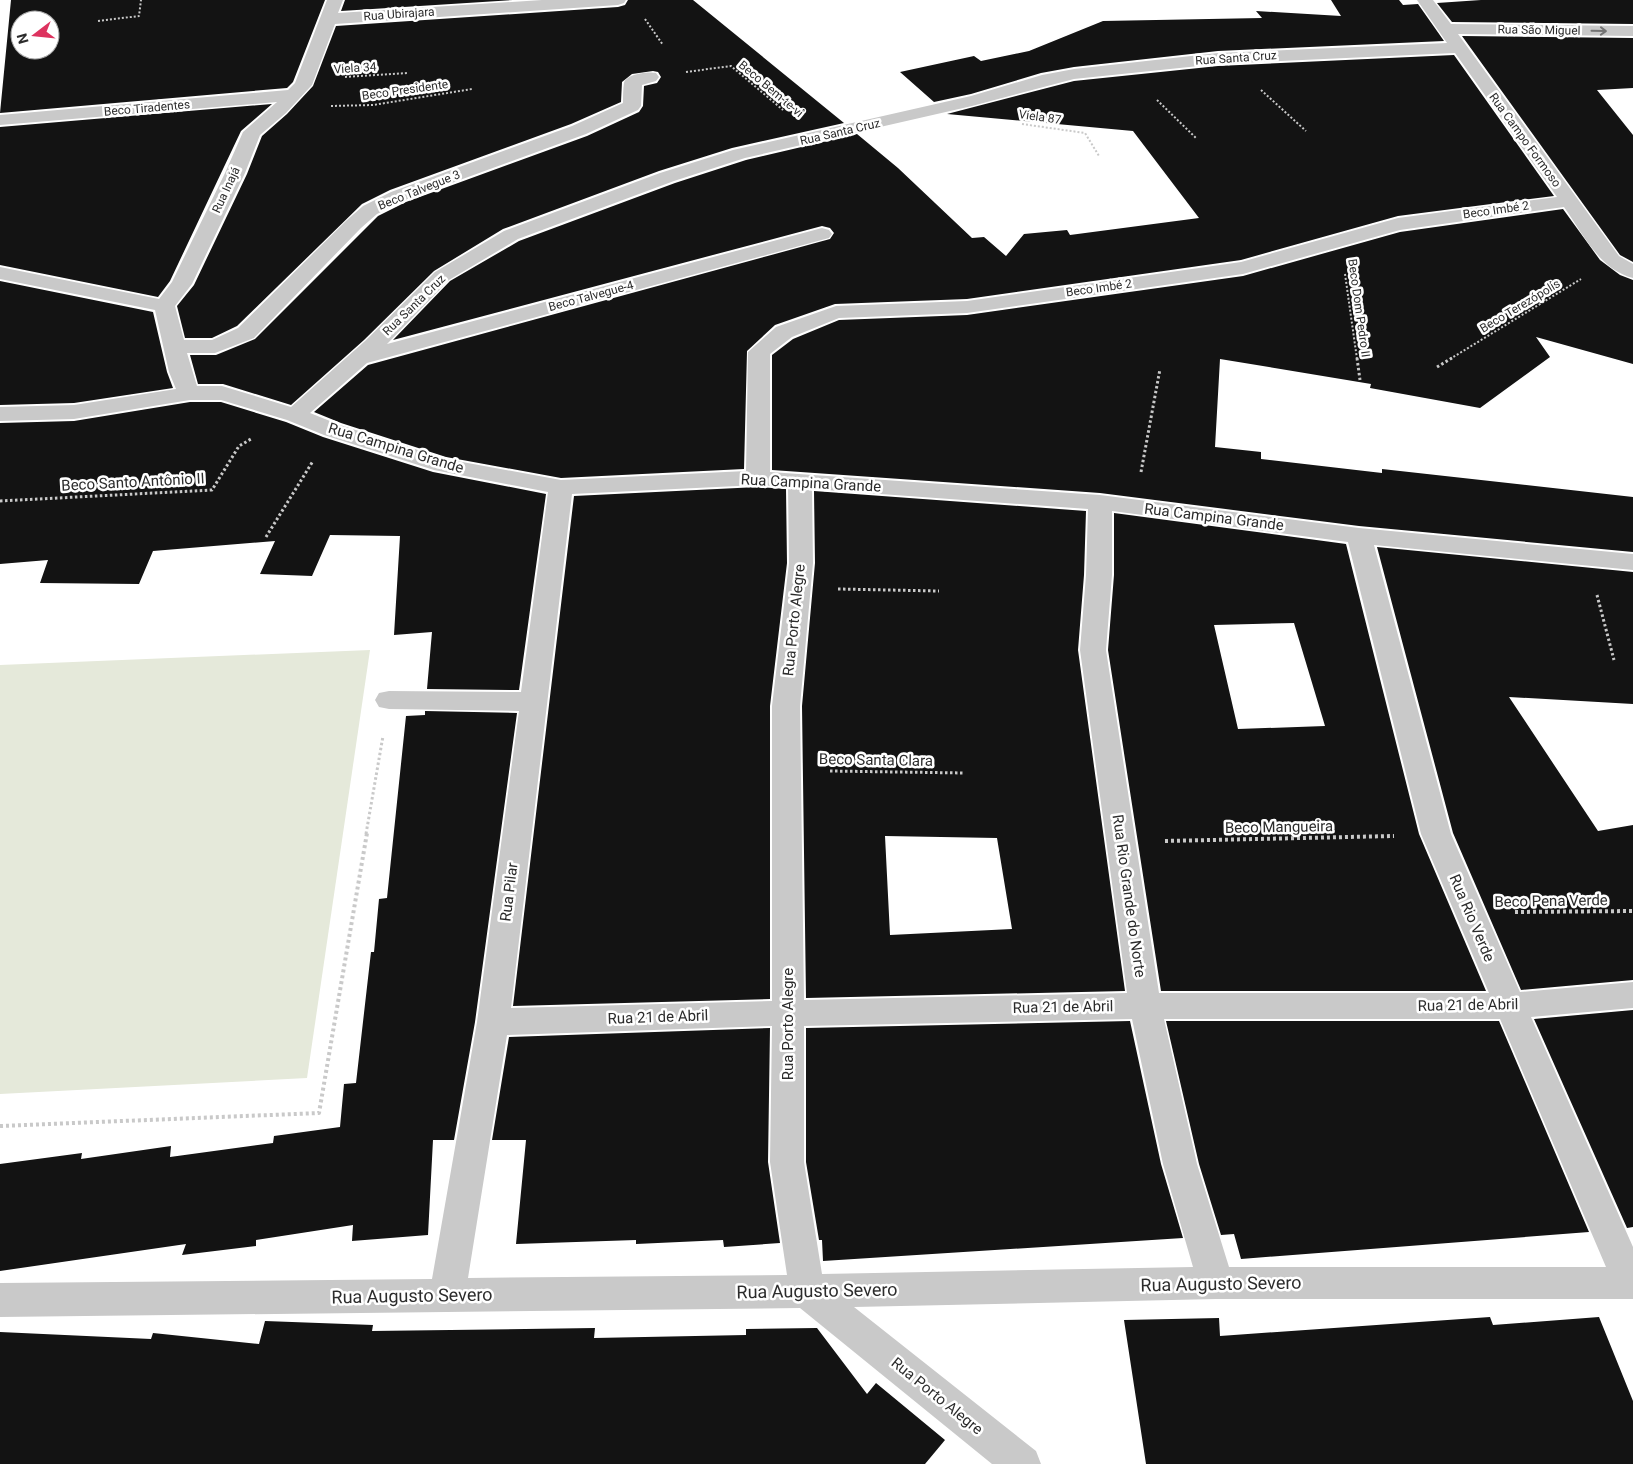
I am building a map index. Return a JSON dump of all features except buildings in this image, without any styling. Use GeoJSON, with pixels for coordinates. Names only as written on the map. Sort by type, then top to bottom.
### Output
{"type":"FeatureCollection","features":[{"type":"Feature","properties":{"kind":"street","name":"Rua Inajá"},"geometry":{"type":"LineString","coordinates":[[164,306],[182,284],[235,173],[252,132],[280,109],[300,88],[335,0]]}},
{"type":"Feature","properties":{"kind":"street","name":"Rua Ubirajara"},"geometry":{"type":"LineString","coordinates":[[329,19],[618,0]]}},
{"type":"Feature","properties":{"kind":"street","name":"Rua Campo Formoso"},"geometry":{"type":"LineString","coordinates":[[1425,0],[1612,260],[1633,272]]}},
{"type":"Feature","properties":{"kind":"street","name":"Rua São Miguel"},"geometry":{"type":"LineString","coordinates":[[1445,29],[1633,31]]}},
{"type":"Feature","properties":{"kind":"street","name":"Rua Santa Cruz"},"geometry":{"type":"LineString","coordinates":[[295,415],[360,358],[442,276],[511,235],[676,174],[740,154],[972,101],[1005,93],[1037,81],[1072,74],[1130,66],[1228,58],[1458,48]]}},
{"type":"Feature","properties":{"kind":"street","name":"Beco Talvegue 3"},"geometry":{"type":"LineString","coordinates":[[175,347],[215,346],[246,333],[370,210],[398,196],[579,130],[632,106],[633,82],[650,77]]}},
{"type":"Feature","properties":{"kind":"street","name":"Beco Tiradentes"},"geometry":{"type":"LineString","coordinates":[[0,120],[300,88]]}},
{"type":"Feature","properties":{"kind":"street","name":"Beco Imbé 2"},"geometry":{"type":"LineString","coordinates":[[758,478],[759,352],[784,332],[836,312],[967,307],[1243,268],[1398,224],[1569,200]]}},
{"type":"Feature","properties":{"kind":"street","name":"Beco Talvegue-4"},"geometry":{"type":"LineString","coordinates":[[360,358],[822,234]]}},
{"type":"Feature","properties":{"kind":"street"},"geometry":{"type":"LineString","coordinates":[[0,273],[164,306],[181,378],[184,386],[190,393]]}},
{"type":"Feature","properties":{"kind":"street","name":"Rua Campina Grande"},"geometry":{"type":"LineString","coordinates":[[0,414],[74,412],[190,393],[222,393],[295,415],[332,430],[442,465],[561,487],[758,478],[1100,502],[1359,536],[1633,562]]}},
{"type":"Feature","properties":{"kind":"street","name":"Rua Porto Alegre"},"geometry":{"type":"LineString","coordinates":[[800,481],[801,563],[786,706],[787,1162],[807,1291],[1022,1464]]}},
{"type":"Feature","properties":{"kind":"street","name":"Rua Pilar"},"geometry":{"type":"LineString","coordinates":[[447,1295],[493,1022],[561,487]]}},
{"type":"Feature","properties":{"kind":"street","name":"Rua Rio Grande do Norte"},"geometry":{"type":"LineString","coordinates":[[1100,502],[1100,575],[1092,650],[1122,841],[1145,1006],[1180,1164],[1216,1283]]}},
{"type":"Feature","properties":{"kind":"street","name":"Rua Rio Verde"},"geometry":{"type":"LineString","coordinates":[[1359,536],[1436,834],[1632,1283]]}},
{"type":"Feature","properties":{"kind":"street"},"geometry":{"type":"LineString","coordinates":[[389,700],[533,702]]}},
{"type":"Feature","properties":{"kind":"street","name":"Rua 21 de Abril"},"geometry":{"type":"LineString","coordinates":[[493,1022],[788,1013],[1145,1006],[1510,1006],[1633,995]]}},
{"type":"Feature","properties":{"kind":"street","name":"Rua Augusto Severo"},"geometry":{"type":"LineString","coordinates":[[0,1300],[807,1291],[1216,1283],[1632,1283]]}},
{"type":"Feature","properties":{"kind":"path"},"geometry":{"type":"LineString","coordinates":[[98,21],[139,16],[141,0]]}},
{"type":"Feature","properties":{"kind":"path"},"geometry":{"type":"LineString","coordinates":[[643,15],[668,52],[649,62],[650,77]]}},
{"type":"Feature","properties":{"kind":"path"},"geometry":{"type":"LineString","coordinates":[[1228,58],[1273,103],[1306,131]]}},
{"type":"Feature","properties":{"kind":"path","name":"Beco Bem-te-vi"},"geometry":{"type":"LineString","coordinates":[[650,77],[731,66],[815,138]]}},
{"type":"Feature","properties":{"kind":"path"},"geometry":{"type":"LineString","coordinates":[[1130,66],[1166,111],[1196,138]]}},
{"type":"Feature","properties":{"kind":"path","name":"Viela 34"},"geometry":{"type":"LineString","coordinates":[[300,88],[407,73]]}},
{"type":"Feature","properties":{"kind":"path","name":"Beco Presidente"},"geometry":{"type":"LineString","coordinates":[[280,109],[373,105],[472,89]]}},
{"type":"Feature","properties":{"kind":"path","name":"Viela 87"},"geometry":{"type":"LineString","coordinates":[[972,101],[991,119],[1085,133],[1099,156]]}},
{"type":"Feature","properties":{"kind":"path","name":"Beco Dom Pedro II"},"geometry":{"type":"LineString","coordinates":[[1340,239],[1360,380]]}},
{"type":"Feature","properties":{"kind":"path","name":"Beco Terezópolis"},"geometry":{"type":"LineString","coordinates":[[1437,367],[1612,260]]}},
{"type":"Feature","properties":{"kind":"path"},"geometry":{"type":"LineString","coordinates":[[1134,507],[1160,369]]}},
{"type":"Feature","properties":{"kind":"path","name":"Beco Santo Antônio II"},"geometry":{"type":"LineString","coordinates":[[0,500],[212,490],[239,446],[295,415]]}},
{"type":"Feature","properties":{"kind":"path"},"geometry":{"type":"LineString","coordinates":[[266,537],[332,430]]}},
{"type":"Feature","properties":{"kind":"path"},"geometry":{"type":"LineString","coordinates":[[1588,558],[1614,660]]}},
{"type":"Feature","properties":{"kind":"path"},"geometry":{"type":"LineString","coordinates":[[798,588],[938,591]]}},
{"type":"Feature","properties":{"kind":"path"},"geometry":{"type":"LineString","coordinates":[[0,1126],[319,1113],[389,700]]}},
{"type":"Feature","properties":{"kind":"path","name":"Beco Santa Clara"},"geometry":{"type":"LineString","coordinates":[[787,771],[965,773]]}},
{"type":"Feature","properties":{"kind":"path","name":"Beco Mangueira"},"geometry":{"type":"LineString","coordinates":[[1122,841],[1436,834]]}},
{"type":"Feature","properties":{"kind":"path","name":"Beco Pena Verde"},"geometry":{"type":"LineString","coordinates":[[1469,913],[1633,911]]}},
{"type":"Feature","properties":{"kind":"shaded area"},"geometry":{"type":"Polygon","coordinates":[[[370,650],[307,1078],[0,1094],[0,665],[370,650]]]}}]}
